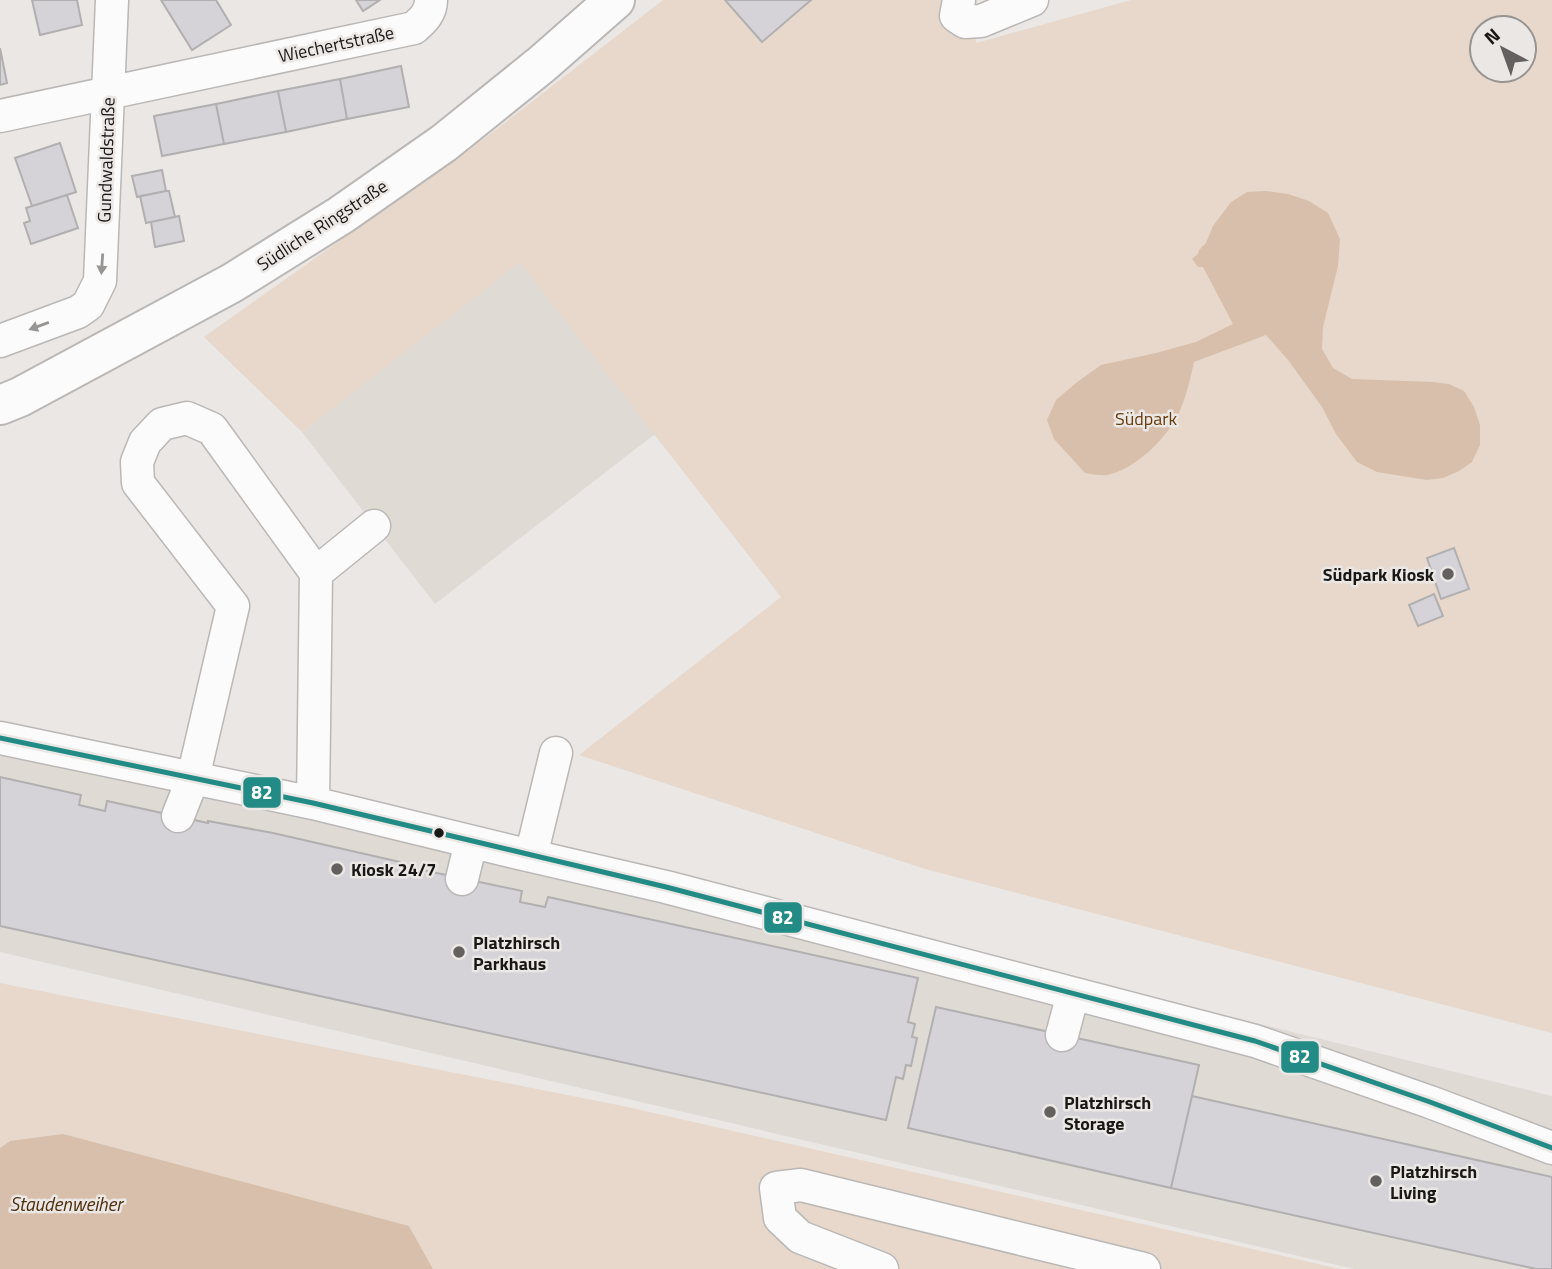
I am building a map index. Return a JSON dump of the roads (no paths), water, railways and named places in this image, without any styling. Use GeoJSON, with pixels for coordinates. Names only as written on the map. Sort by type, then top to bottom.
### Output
{"type":"FeatureCollection","features":[{"type":"Feature","properties":{"kind":"main road","name":"Südliche Ringstraße"},"geometry":{"type":"LineString","coordinates":[[0,405],[20,397],[232,283],[341,215],[444,143],[542,64],[615,0]]}},
{"type":"Feature","properties":{"kind":"street","name":"Gundwaldstraße"},"geometry":{"type":"LineString","coordinates":[[0,341],[78,312],[88,305],[100,281],[112,0]]}},
{"type":"Feature","properties":{"kind":"street"},"geometry":{"type":"LineString","coordinates":[[959,0],[956,16],[965,22],[981,21],[1032,0]]}},
{"type":"Feature","properties":{"kind":"street","name":"Wiechertstraße"},"geometry":{"type":"LineString","coordinates":[[109,93],[414,28],[426,16],[431,2]]}},
{"type":"Feature","properties":{"kind":"street"},"geometry":{"type":"LineString","coordinates":[[0,116],[109,93]]}},
{"type":"Feature","properties":{"kind":"street"},"geometry":{"type":"LineString","coordinates":[[178,816],[192,778],[233,606],[138,483],[137,462],[145,442],[162,424],[187,418],[212,429],[316,573],[313,803]]}},
{"type":"Feature","properties":{"kind":"street"},"geometry":{"type":"LineString","coordinates":[[316,573],[374,526]]}},
{"type":"Feature","properties":{"kind":"street"},"geometry":{"type":"LineString","coordinates":[[0,738],[313,803],[666,887],[1255,1041],[1430,1101],[1552,1148]]}},
{"type":"Feature","properties":{"kind":"street"},"geometry":{"type":"LineString","coordinates":[[531,856],[556,753]]}},
{"type":"Feature","properties":{"kind":"street"},"geometry":{"type":"LineString","coordinates":[[463,879],[471,842]]}},
{"type":"Feature","properties":{"kind":"street"},"geometry":{"type":"LineString","coordinates":[[1062,1035],[1073,994]]}},
{"type":"Feature","properties":{"kind":"street"},"geometry":{"type":"LineString","coordinates":[[882,1269],[800,1237],[780,1218],[776,1188],[801,1185],[1144,1269]]}},
{"type":"Feature","properties":{"kind":"water"},"geometry":{"type":"Polygon","coordinates":[[[1266,191],[1309,201],[1328,213],[1340,239],[1338,266],[1323,327],[1322,349],[1333,368],[1352,379],[1433,382],[1449,384],[1464,391],[1474,407],[1480,425],[1480,445],[1472,462],[1443,478],[1427,480],[1377,472],[1357,462],[1336,434],[1322,407],[1266,335],[1194,362],[1183,402],[1173,424],[1148,452],[1128,467],[1107,475],[1085,473],[1054,439],[1047,420],[1056,400],[1101,365],[1196,342],[1233,324],[1203,267],[1198,267],[1192,259],[1206,243],[1213,226],[1231,202],[1247,192],[1266,191]]]}},
{"type":"Feature","properties":{"kind":"water","name":"Staudenweiher"},"geometry":{"type":"Polygon","coordinates":[[[63,1134],[409,1226],[433,1269],[0,1269],[0,1148],[10,1141],[63,1134]]]}},
{"type":"Feature","properties":{"kind":"place","name":"Südpark Kiosk"},"geometry":{"type":"Point","coordinates":[1448,574]}},
{"type":"Feature","properties":{"kind":"place","name":"Kiosk 24/7"},"geometry":{"type":"Point","coordinates":[337,869]}},
{"type":"Feature","properties":{"kind":"place","name":"Platzhirsch Parkhaus"},"geometry":{"type":"Point","coordinates":[459,952]}},
{"type":"Feature","properties":{"kind":"place","name":"Platzhirsch Storage"},"geometry":{"type":"Point","coordinates":[1050,1112]}},
{"type":"Feature","properties":{"kind":"place","name":"Platzhirsch Living"},"geometry":{"type":"Point","coordinates":[1376,1181]}},
{"type":"Feature","properties":{"kind":"park label","name":"Südpark"},"geometry":{"type":"Point","coordinates":[1146,418]}}]}
